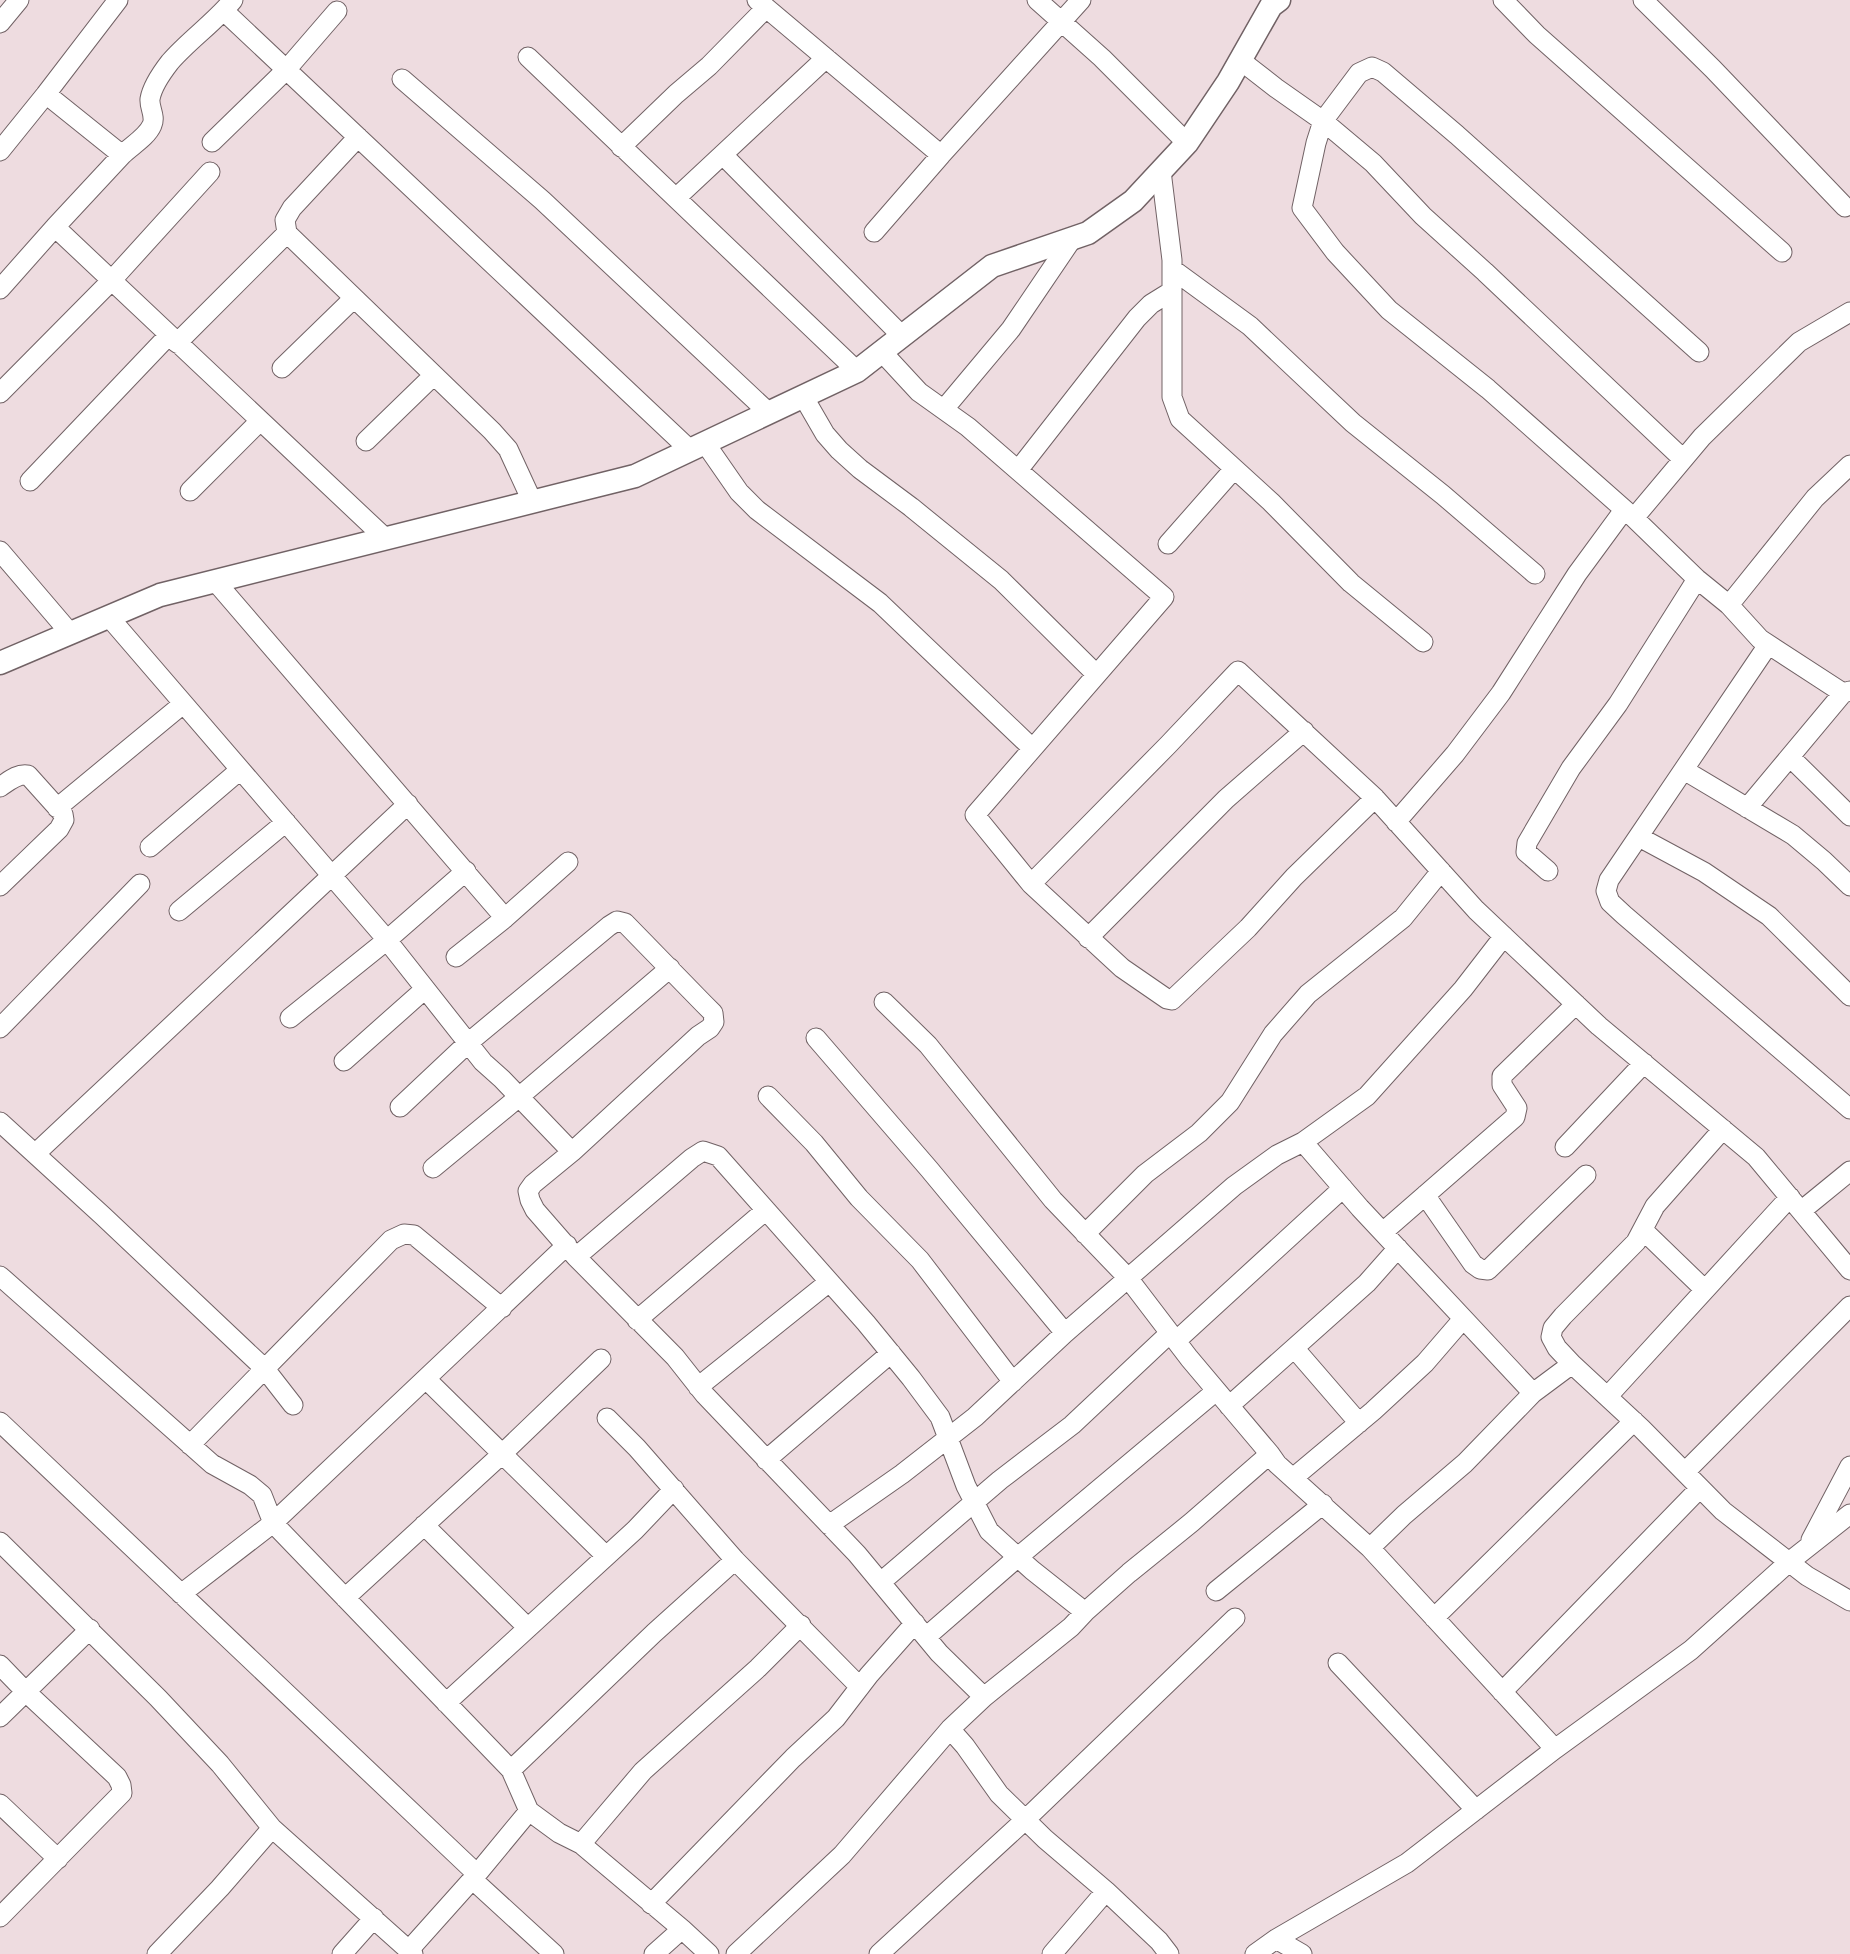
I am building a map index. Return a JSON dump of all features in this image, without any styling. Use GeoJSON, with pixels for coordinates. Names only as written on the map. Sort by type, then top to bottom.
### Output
{"type":"FeatureCollection","features":[{"type":"Feature","properties":{"kind":"street"},"geometry":{"type":"LineString","coordinates":[[0,23],[19,0]]}},
{"type":"Feature","properties":{"kind":"street"},"geometry":{"type":"LineString","coordinates":[[0,151],[118,0]]}},
{"type":"Feature","properties":{"kind":"street"},"geometry":{"type":"LineString","coordinates":[[1037,0],[1102,58],[1187,143]]}},
{"type":"Feature","properties":{"kind":"street"},"geometry":{"type":"LineString","coordinates":[[874,232],[1081,0]]}},
{"type":"Feature","properties":{"kind":"street"},"geometry":{"type":"LineString","coordinates":[[0,663],[160,595],[635,476],[857,371],[992,266],[1088,234],[1133,201],[1187,143],[1228,82],[1271,6],[1280,0]]}},
{"type":"Feature","properties":{"kind":"street"},"geometry":{"type":"LineString","coordinates":[[1503,0],[1537,35],[1782,252]]}},
{"type":"Feature","properties":{"kind":"street"},"geometry":{"type":"LineString","coordinates":[[1643,0],[1713,69],[1845,207]]}},
{"type":"Feature","properties":{"kind":"street"},"geometry":{"type":"LineString","coordinates":[[621,146],[709,66],[762,4],[942,155]]}},
{"type":"Feature","properties":{"kind":"street"},"geometry":{"type":"LineString","coordinates":[[0,289],[122,155],[147,132],[152,124],[153,114],[150,100],[155,86],[170,62],[229,6],[286,70],[698,447],[758,510],[880,604],[1032,748]]}},
{"type":"Feature","properties":{"kind":"street"},"geometry":{"type":"LineString","coordinates":[[212,142],[286,70],[337,11]]}},
{"type":"Feature","properties":{"kind":"street"},"geometry":{"type":"LineString","coordinates":[[528,57],[857,371]]}},
{"type":"Feature","properties":{"kind":"street"},"geometry":{"type":"LineString","coordinates":[[676,198],[826,58]]}},
{"type":"Feature","properties":{"kind":"street"},"geometry":{"type":"LineString","coordinates":[[1240,60],[1323,121],[1372,163],[1424,216],[1683,459]]}},
{"type":"Feature","properties":{"kind":"street"},"geometry":{"type":"LineString","coordinates":[[1699,352],[1457,135],[1383,72],[1372,67],[1359,73],[1323,121],[1316,143],[1302,208],[1335,252],[1390,310],[1488,389],[1629,514],[1697,579],[1729,605],[1760,639],[1846,692],[1747,808]]}},
{"type":"Feature","properties":{"kind":"street"},"geometry":{"type":"LineString","coordinates":[[402,79],[542,200],[769,412]]}},
{"type":"Feature","properties":{"kind":"street"},"geometry":{"type":"LineString","coordinates":[[46,94],[122,155]]}},
{"type":"Feature","properties":{"kind":"street"},"geometry":{"type":"LineString","coordinates":[[358,137],[292,208],[285,220],[287,233],[492,431],[508,449],[532,501]]}},
{"type":"Feature","properties":{"kind":"street"},"geometry":{"type":"LineString","coordinates":[[723,155],[902,336]]}},
{"type":"Feature","properties":{"kind":"street"},"geometry":{"type":"LineString","coordinates":[[1161,171],[1172,269],[1172,397],[1180,419],[1271,502],[1351,583],[1423,642]]}},
{"type":"Feature","properties":{"kind":"street"},"geometry":{"type":"LineString","coordinates":[[0,392],[111,281],[210,172]]}},
{"type":"Feature","properties":{"kind":"street"},"geometry":{"type":"LineString","coordinates":[[55,228],[385,538]]}},
{"type":"Feature","properties":{"kind":"street"},"geometry":{"type":"LineString","coordinates":[[30,481],[173,339],[287,233]]}},
{"type":"Feature","properties":{"kind":"street"},"geometry":{"type":"LineString","coordinates":[[944,410],[1011,329],[1072,239]]}},
{"type":"Feature","properties":{"kind":"street"},"geometry":{"type":"LineString","coordinates":[[1172,269],[1250,326],[1353,423],[1443,495],[1535,574]]}},
{"type":"Feature","properties":{"kind":"street"},"geometry":{"type":"LineString","coordinates":[[1019,469],[1137,318],[1151,304],[1172,291]]}},
{"type":"Feature","properties":{"kind":"street"},"geometry":{"type":"LineString","coordinates":[[282,368],[354,298]]}},
{"type":"Feature","properties":{"kind":"street"},"geometry":{"type":"LineString","coordinates":[[1396,822],[1455,754],[1501,693],[1578,574],[1629,514],[1702,437],[1799,342],[1850,312]]}},
{"type":"Feature","properties":{"kind":"street"},"geometry":{"type":"LineString","coordinates":[[882,352],[919,392],[968,427],[1019,469],[1164,597],[975,815],[1030,884],[1088,938],[1122,968],[1167,999],[1172,1000],[1248,928],[1294,877],[1375,798]]}},
{"type":"Feature","properties":{"kind":"street"},"geometry":{"type":"LineString","coordinates":[[366,441],[434,375]]}},
{"type":"Feature","properties":{"kind":"street"},"geometry":{"type":"LineString","coordinates":[[803,396],[825,434],[860,470],[911,507],[1001,580],[1096,674]]}},
{"type":"Feature","properties":{"kind":"street"},"geometry":{"type":"LineString","coordinates":[[190,492],[260,421]]}},
{"type":"Feature","properties":{"kind":"street"},"geometry":{"type":"LineString","coordinates":[[1729,605],[1815,498],[1850,465]]}},
{"type":"Feature","properties":{"kind":"street"},"geometry":{"type":"LineString","coordinates":[[1168,544],[1234,469]]}},
{"type":"Feature","properties":{"kind":"street"},"geometry":{"type":"LineString","coordinates":[[0,551],[6,569],[70,633]]}},
{"type":"Feature","properties":{"kind":"street"},"geometry":{"type":"LineString","coordinates":[[1548,871],[1526,852],[1527,843],[1571,768],[1618,704],[1697,579]]}},
{"type":"Feature","properties":{"kind":"street"},"geometry":{"type":"LineString","coordinates":[[215,581],[505,918]]}},
{"type":"Feature","properties":{"kind":"street"},"geometry":{"type":"LineString","coordinates":[[108,617],[387,940],[483,1062],[520,1097],[572,1152]]}},
{"type":"Feature","properties":{"kind":"street"},"geometry":{"type":"LineString","coordinates":[[1768,645],[1609,880],[1606,891],[1610,902],[1850,1109]]}},
{"type":"Feature","properties":{"kind":"street"},"geometry":{"type":"LineString","coordinates":[[1030,884],[1168,745],[1238,671],[1375,798],[1476,910],[1576,1004],[1756,1157],[1850,1270]]}},
{"type":"Feature","properties":{"kind":"street"},"geometry":{"type":"LineString","coordinates":[[57,808],[184,704]]}},
{"type":"Feature","properties":{"kind":"street"},"geometry":{"type":"LineString","coordinates":[[1088,938],[1226,799],[1304,731]]}},
{"type":"Feature","properties":{"kind":"street"},"geometry":{"type":"LineString","coordinates":[[1790,757],[1850,816]]}},
{"type":"Feature","properties":{"kind":"street"},"geometry":{"type":"LineString","coordinates":[[150,847],[240,770]]}},
{"type":"Feature","properties":{"kind":"street"},"geometry":{"type":"LineString","coordinates":[[1684,770],[1793,835],[1850,886]]}},
{"type":"Feature","properties":{"kind":"street"},"geometry":{"type":"LineString","coordinates":[[0,787],[18,776],[28,775],[63,814],[64,820],[62,825],[0,886]]}},
{"type":"Feature","properties":{"kind":"street"},"geometry":{"type":"LineString","coordinates":[[35,1154],[408,804]]}},
{"type":"Feature","properties":{"kind":"street"},"geometry":{"type":"LineString","coordinates":[[179,911],[286,822]]}},
{"type":"Feature","properties":{"kind":"street"},"geometry":{"type":"LineString","coordinates":[[1639,837],[1704,872],[1770,916],[1850,996]]}},
{"type":"Feature","properties":{"kind":"street"},"geometry":{"type":"LineString","coordinates":[[456,957],[505,918],[568,862]]}},
{"type":"Feature","properties":{"kind":"street"},"geometry":{"type":"LineString","coordinates":[[290,1018],[387,940],[466,871]]}},
{"type":"Feature","properties":{"kind":"street"},"geometry":{"type":"LineString","coordinates":[[1085,1234],[1145,1174],[1199,1134],[1224,1109],[1252,1069],[1273,1034],[1308,994],[1403,918],[1441,871]]}},
{"type":"Feature","properties":{"kind":"street"},"geometry":{"type":"LineString","coordinates":[[0,1028],[140,884]]}},
{"type":"Feature","properties":{"kind":"street"},"geometry":{"type":"LineString","coordinates":[[400,1107],[468,1044],[617,921],[625,923],[670,968],[712,1014],[714,1022],[710,1028],[698,1036],[572,1152],[533,1184],[528,1191],[530,1200],[535,1210],[571,1251],[675,1357],[698,1387],[857,1554],[938,1653],[984,1697]]}},
{"type":"Feature","properties":{"kind":"street"},"geometry":{"type":"LineString","coordinates":[[829,1526],[902,1474],[975,1417],[1065,1333],[1242,1180],[1277,1155],[1303,1142],[1367,1096],[1463,989],[1504,936]]}},
{"type":"Feature","properties":{"kind":"street"},"geometry":{"type":"LineString","coordinates":[[434,1168],[670,968]]}},
{"type":"Feature","properties":{"kind":"street"},"geometry":{"type":"LineString","coordinates":[[344,1061],[425,989]]}},
{"type":"Feature","properties":{"kind":"street"},"geometry":{"type":"LineString","coordinates":[[884,1002],[928,1044],[1053,1200],[1128,1278],[1173,1337],[1270,1454],[1293,1478],[1370,1548],[1555,1749]]}},
{"type":"Feature","properties":{"kind":"street"},"geometry":{"type":"LineString","coordinates":[[1383,1232],[1515,1117],[1517,1108],[1502,1085],[1502,1076],[1576,1004]]}},
{"type":"Feature","properties":{"kind":"street"},"geometry":{"type":"LineString","coordinates":[[816,1038],[929,1169],[1065,1333]]}},
{"type":"Feature","properties":{"kind":"street"},"geometry":{"type":"LineString","coordinates":[[1565,1147],[1644,1063]]}},
{"type":"Feature","properties":{"kind":"street"},"geometry":{"type":"LineString","coordinates":[[768,1096],[814,1143],[859,1198],[920,1260],[1013,1382]]}},
{"type":"Feature","properties":{"kind":"street"},"geometry":{"type":"LineString","coordinates":[[0,1122],[265,1368],[293,1405]]}},
{"type":"Feature","properties":{"kind":"street"},"geometry":{"type":"LineString","coordinates":[[1723,1129],[1660,1199],[1636,1242],[1563,1316],[1554,1328],[1551,1338],[1557,1348],[1572,1364],[1634,1421],[1723,1511],[1807,1576],[1850,1601]]}},
{"type":"Feature","properties":{"kind":"street"},"geometry":{"type":"LineString","coordinates":[[1303,1142],[1383,1232],[1533,1393]]}},
{"type":"Feature","properties":{"kind":"street"},"geometry":{"type":"LineString","coordinates":[[181,1594],[273,1524],[502,1308],[571,1251],[703,1151],[718,1156],[891,1353],[940,1417],[975,1503],[989,1531],[1085,1612]]}},
{"type":"Feature","properties":{"kind":"street"},"geometry":{"type":"LineString","coordinates":[[1608,1396],[1705,1290],[1796,1204],[1850,1172]]}},
{"type":"Feature","properties":{"kind":"street"},"geometry":{"type":"LineString","coordinates":[[1425,1195],[1473,1264],[1480,1269],[1488,1270],[1586,1175]]}},
{"type":"Feature","properties":{"kind":"street"},"geometry":{"type":"LineString","coordinates":[[881,1582],[1000,1480],[1072,1425],[1127,1371],[1173,1337],[1343,1188]]}},
{"type":"Feature","properties":{"kind":"street"},"geometry":{"type":"LineString","coordinates":[[638,1320],[766,1210]]}},
{"type":"Feature","properties":{"kind":"street"},"geometry":{"type":"LineString","coordinates":[[1643,1230],[1705,1290]]}},
{"type":"Feature","properties":{"kind":"street"},"geometry":{"type":"LineString","coordinates":[[190,1445],[392,1240],[404,1234],[414,1235],[424,1241],[502,1308]]}},
{"type":"Feature","properties":{"kind":"street"},"geometry":{"type":"LineString","coordinates":[[1229,1406],[1367,1283],[1398,1248]]}},
{"type":"Feature","properties":{"kind":"street"},"geometry":{"type":"LineString","coordinates":[[0,1276],[212,1464],[250,1485],[262,1495],[273,1524],[511,1770],[529,1811],[559,1833],[581,1844],[682,1928],[709,1954]]}},
{"type":"Feature","properties":{"kind":"street"},"geometry":{"type":"LineString","coordinates":[[698,1387],[829,1282]]}},
{"type":"Feature","properties":{"kind":"street"},"geometry":{"type":"LineString","coordinates":[[1685,1472],[1850,1306]]}},
{"type":"Feature","properties":{"kind":"street"},"geometry":{"type":"LineString","coordinates":[[1293,1478],[1425,1363],[1463,1319]]}},
{"type":"Feature","properties":{"kind":"street"},"geometry":{"type":"LineString","coordinates":[[1295,1349],[1359,1422]]}},
{"type":"Feature","properties":{"kind":"street"},"geometry":{"type":"LineString","coordinates":[[766,1460],[891,1353]]}},
{"type":"Feature","properties":{"kind":"street"},"geometry":{"type":"LineString","coordinates":[[345,1598],[502,1454],[601,1359]]}},
{"type":"Feature","properties":{"kind":"street"},"geometry":{"type":"LineString","coordinates":[[1370,1548],[1404,1515],[1465,1463],[1533,1393],[1572,1364]]}},
{"type":"Feature","properties":{"kind":"street"},"geometry":{"type":"LineString","coordinates":[[426,1379],[606,1556]]}},
{"type":"Feature","properties":{"kind":"street"},"geometry":{"type":"LineString","coordinates":[[651,1904],[786,1765],[836,1718],[860,1687],[921,1630],[1018,1557],[1216,1390]]}},
{"type":"Feature","properties":{"kind":"street"},"geometry":{"type":"LineString","coordinates":[[607,1418],[674,1489],[735,1560],[860,1687]]}},
{"type":"Feature","properties":{"kind":"street"},"geometry":{"type":"LineString","coordinates":[[1434,1618],[1634,1421]]}},
{"type":"Feature","properties":{"kind":"street"},"geometry":{"type":"LineString","coordinates":[[0,1422],[474,1876],[541,1950]]}},
{"type":"Feature","properties":{"kind":"street"},"geometry":{"type":"LineString","coordinates":[[736,1954],[842,1855],[950,1729],[984,1697],[1071,1627],[1085,1612],[1270,1454]]}},
{"type":"Feature","properties":{"kind":"street"},"geometry":{"type":"LineString","coordinates":[[1807,1548],[1850,1466]]}},
{"type":"Feature","properties":{"kind":"street"},"geometry":{"type":"LineString","coordinates":[[1502,1692],[1700,1488]]}},
{"type":"Feature","properties":{"kind":"street"},"geometry":{"type":"LineString","coordinates":[[446,1704],[606,1556],[674,1489]]}},
{"type":"Feature","properties":{"kind":"street"},"geometry":{"type":"LineString","coordinates":[[1216,1592],[1323,1504]]}},
{"type":"Feature","properties":{"kind":"street"},"geometry":{"type":"LineString","coordinates":[[1255,1954],[1276,1939],[1407,1863],[1555,1749],[1691,1650],[1789,1562],[1850,1514]]}},
{"type":"Feature","properties":{"kind":"street"},"geometry":{"type":"LineString","coordinates":[[424,1526],[528,1628]]}},
{"type":"Feature","properties":{"kind":"street"},"geometry":{"type":"LineString","coordinates":[[0,1542],[158,1698],[220,1764],[272,1828],[411,1952],[529,1811]]}},
{"type":"Feature","properties":{"kind":"street"},"geometry":{"type":"LineString","coordinates":[[511,1770],[654,1633],[735,1560]]}},
{"type":"Feature","properties":{"kind":"street"},"geometry":{"type":"LineString","coordinates":[[879,1954],[1025,1820],[1235,1618]]}},
{"type":"Feature","properties":{"kind":"street"},"geometry":{"type":"LineString","coordinates":[[581,1844],[643,1770],[750,1675],[801,1625]]}},
{"type":"Feature","properties":{"kind":"street"},"geometry":{"type":"LineString","coordinates":[[0,1717],[90,1630]]}},
{"type":"Feature","properties":{"kind":"street"},"geometry":{"type":"LineString","coordinates":[[1338,1663],[1476,1810]]}},
{"type":"Feature","properties":{"kind":"street"},"geometry":{"type":"LineString","coordinates":[[0,1665],[26,1692],[117,1777],[122,1793],[0,1917]]}},
{"type":"Feature","properties":{"kind":"street"},"geometry":{"type":"LineString","coordinates":[[950,1729],[965,1746],[999,1794],[1045,1840],[1106,1892],[1159,1941],[1168,1954]]}},
{"type":"Feature","properties":{"kind":"street"},"geometry":{"type":"LineString","coordinates":[[0,1804],[58,1859]]}},
{"type":"Feature","properties":{"kind":"street"},"geometry":{"type":"LineString","coordinates":[[158,1954],[220,1888],[272,1828]]}},
{"type":"Feature","properties":{"kind":"street"},"geometry":{"type":"LineString","coordinates":[[1052,1954],[1106,1892]]}},
{"type":"Feature","properties":{"kind":"street"},"geometry":{"type":"LineString","coordinates":[[342,1954],[374,1918]]}},
{"type":"Feature","properties":{"kind":"street"},"geometry":{"type":"LineString","coordinates":[[654,1954],[682,1928]]}},
{"type":"Feature","properties":{"kind":"street"},"geometry":{"type":"LineString","coordinates":[[1276,1939],[1302,1954]]}}]}
